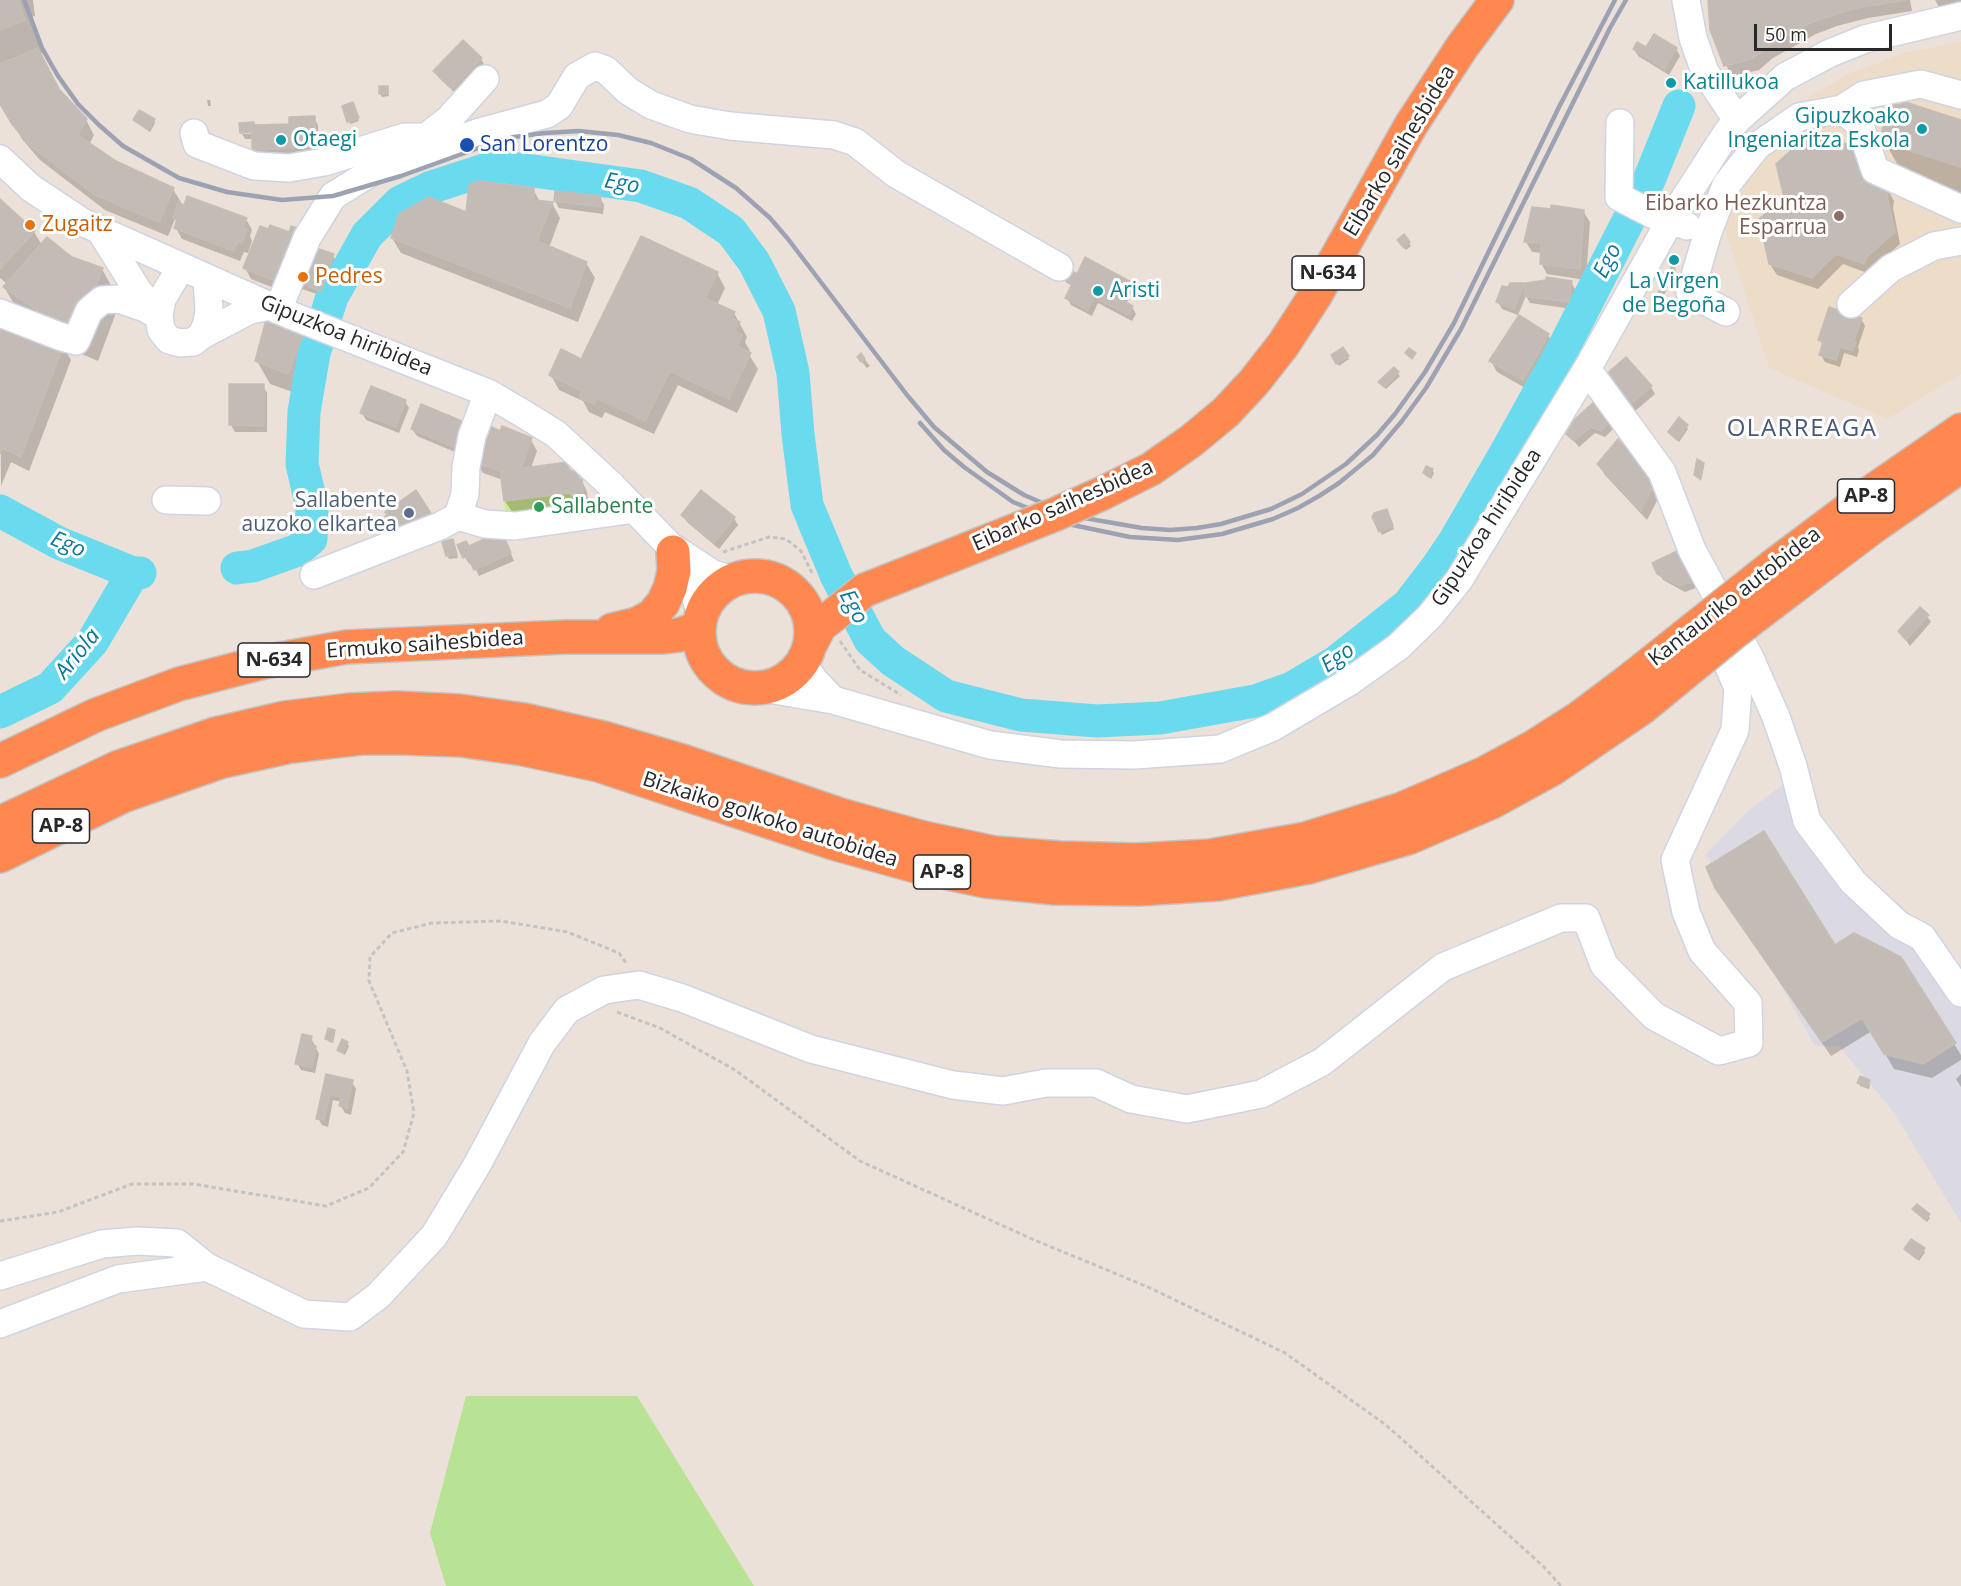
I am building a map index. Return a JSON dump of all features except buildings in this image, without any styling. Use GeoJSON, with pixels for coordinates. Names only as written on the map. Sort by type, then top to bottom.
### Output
{"type":"FeatureCollection","features":[{"type":"Feature","properties":{"kind":"highway","name":"Eibarko saihesbidea"},"geometry":{"type":"LineString","coordinates":[[823,629],[865,590],[1056,514],[1151,469],[1191,441],[1226,412],[1254,382],[1283,345],[1315,296],[1411,125],[1462,47],[1497,0]]}},
{"type":"Feature","properties":{"kind":"highway","name":"Kantauriko autobidea"},"geometry":{"type":"LineString","coordinates":[[1635,695],[1780,579],[1877,488],[1961,430]]}},
{"type":"Feature","properties":{"kind":"highway","name":"Kantauriko autobidea"},"geometry":{"type":"LineString","coordinates":[[1780,579],[1900,507],[1961,466]]}},
{"type":"Feature","properties":{"kind":"highway"},"geometry":{"type":"LineString","coordinates":[[565,637],[610,631],[637,624],[652,616],[663,603],[670,588],[674,571],[671,548]]}},
{"type":"Feature","properties":{"kind":"highway"},"geometry":{"type":"LineString","coordinates":[[716,673],[706,660],[700,646],[699,621],[709,601],[720,589],[734,580],[751,576],[769,578],[808,592],[823,629],[811,630],[808,612],[799,597],[786,585]]}},
{"type":"Feature","properties":{"kind":"highway"},"geometry":{"type":"LineString","coordinates":[[618,638],[662,637],[679,634],[699,621]]}},
{"type":"Feature","properties":{"kind":"highway","name":"N-634"},"geometry":{"type":"LineString","coordinates":[[762,688],[792,675],[823,629]]}},
{"type":"Feature","properties":{"kind":"highway","name":"Ermuko saihesbidea"},"geometry":{"type":"LineString","coordinates":[[0,761],[106,711],[179,684],[264,662],[346,647],[565,637],[618,638]]}},
{"type":"Feature","properties":{"kind":"highway"},"geometry":{"type":"LineString","coordinates":[[618,638],[716,673],[737,685],[762,688]]}},
{"type":"Feature","properties":{"kind":"highway","name":"Bizkaiko golkoko autobidea"},"geometry":{"type":"LineString","coordinates":[[121,782],[218,748],[284,718],[350,710],[397,708],[460,711],[525,720],[604,738],[683,761],[844,816],[924,838],[995,853],[1137,860],[1210,856],[1305,839],[1402,809],[1483,774],[1580,718],[1635,695]]}},
{"type":"Feature","properties":{"kind":"highway","name":"AP-8"},"geometry":{"type":"LineString","coordinates":[[0,823],[121,782]]}},
{"type":"Feature","properties":{"kind":"highway","name":"AP-8"},"geometry":{"type":"LineString","coordinates":[[0,856],[121,782]]}},
{"type":"Feature","properties":{"kind":"street"},"geometry":{"type":"LineString","coordinates":[[1686,0],[1693,38],[1705,72],[1732,127]]}},
{"type":"Feature","properties":{"kind":"street","name":"Gipuzkoa hiribidea"},"geometry":{"type":"LineString","coordinates":[[762,688],[833,700],[990,745],[1061,754],[1134,755],[1220,749],[1273,728],[1349,682],[1398,647],[1430,616],[1459,580],[1587,369],[1662,218],[1732,127],[1785,77],[1830,53],[1865,39],[1961,16]]}},
{"type":"Feature","properties":{"kind":"street"},"geometry":{"type":"LineString","coordinates":[[378,168],[480,132],[547,114],[559,106],[577,76],[595,66],[606,70],[628,91],[651,105],[690,119],[730,126],[834,135],[855,142],[904,179],[1059,267]]}},
{"type":"Feature","properties":{"kind":"street"},"geometry":{"type":"LineString","coordinates":[[181,267],[162,298],[159,316],[161,330],[169,340],[180,343],[193,342],[250,310],[283,312],[307,238],[333,196],[413,148],[448,120],[485,79]]}},
{"type":"Feature","properties":{"kind":"street"},"geometry":{"type":"LineString","coordinates":[[1726,312],[1690,293],[1708,232],[1726,185],[1757,146],[1799,117],[1842,109],[1864,95],[1921,84],[1961,95]]}},
{"type":"Feature","properties":{"kind":"street"},"geometry":{"type":"LineString","coordinates":[[1842,109],[1860,125],[1875,170],[1961,209]]}},
{"type":"Feature","properties":{"kind":"street"},"geometry":{"type":"LineString","coordinates":[[1620,123],[1619,197],[1662,218],[1708,232]]}},
{"type":"Feature","properties":{"kind":"street"},"geometry":{"type":"LineString","coordinates":[[194,133],[197,144],[216,152],[254,166],[288,168],[324,162],[405,137],[426,137]]}},
{"type":"Feature","properties":{"kind":"street","name":"Gipuzkoa hiribidea"},"geometry":{"type":"LineString","coordinates":[[2,164],[31,188],[82,222],[283,312],[488,393],[556,434],[635,509],[671,548]]}},
{"type":"Feature","properties":{"kind":"street"},"geometry":{"type":"LineString","coordinates":[[100,230],[138,291],[159,316]]}},
{"type":"Feature","properties":{"kind":"street"},"geometry":{"type":"LineString","coordinates":[[1851,304],[1891,268],[1934,246],[1961,241]]}},
{"type":"Feature","properties":{"kind":"street"},"geometry":{"type":"LineString","coordinates":[[202,335],[209,311],[207,278]]}},
{"type":"Feature","properties":{"kind":"street"},"geometry":{"type":"LineString","coordinates":[[0,313],[59,336],[76,340],[90,311],[102,300],[119,299],[145,308],[159,316]]}},
{"type":"Feature","properties":{"kind":"street"},"geometry":{"type":"LineString","coordinates":[[1587,369],[1662,472],[1692,550],[1750,658],[1776,717],[1793,766],[1807,821],[1853,882],[1899,925],[1922,937],[1961,993]]}},
{"type":"Feature","properties":{"kind":"street"},"geometry":{"type":"LineString","coordinates":[[314,575],[440,526],[458,516],[465,494],[466,466],[472,436],[488,393]]}},
{"type":"Feature","properties":{"kind":"street"},"geometry":{"type":"LineString","coordinates":[[166,500],[207,501]]}},
{"type":"Feature","properties":{"kind":"street"},"geometry":{"type":"LineString","coordinates":[[458,516],[485,524],[515,526],[635,509]]}},
{"type":"Feature","properties":{"kind":"street"},"geometry":{"type":"LineString","coordinates":[[671,548],[713,574],[734,580]]}},
{"type":"Feature","properties":{"kind":"street"},"geometry":{"type":"LineString","coordinates":[[671,548],[693,588],[699,621]]}},
{"type":"Feature","properties":{"kind":"street"},"geometry":{"type":"LineString","coordinates":[[0,1276],[102,1244],[137,1241],[177,1243],[207,1267],[304,1314],[350,1317],[378,1296],[434,1236],[477,1165],[542,1043],[567,1010],[604,990],[639,985],[682,998],[811,1049],[953,1085],[1003,1091],[1046,1083],[1096,1083],[1131,1099],[1187,1109],[1261,1094],[1322,1062],[1443,967],[1561,918],[1586,918],[1604,965],[1653,1016],[1719,1051],[1749,1043],[1748,1003],[1702,951],[1686,912],[1676,860],[1735,730],[1738,688],[1714,638],[1716,625],[1724,608]]}},
{"type":"Feature","properties":{"kind":"street"},"geometry":{"type":"LineString","coordinates":[[823,629],[814,680],[833,700]]}},
{"type":"Feature","properties":{"kind":"street"},"geometry":{"type":"LineString","coordinates":[[0,1324],[118,1279],[207,1267]]}},
{"type":"Feature","properties":{"kind":"path"},"geometry":{"type":"LineString","coordinates":[[823,629],[861,670],[910,700]]}},
{"type":"Feature","properties":{"kind":"path"},"geometry":{"type":"LineString","coordinates":[[0,1221],[58,1212],[132,1184],[193,1184],[326,1206],[369,1188],[403,1152],[414,1113],[407,1071],[369,981],[370,957],[392,933],[432,923],[501,921],[567,932],[619,953],[639,985]]}},
{"type":"Feature","properties":{"kind":"path"},"geometry":{"type":"LineString","coordinates":[[585,1000],[660,1028],[735,1070],[860,1161],[1032,1239],[1148,1287],[1285,1353],[1386,1425],[1535,1558],[1561,1586]]}},
{"type":"Feature","properties":{"kind":"shaded area","name":"Eibarko Hezkuntza Esparrua"},"geometry":{"type":"Polygon","coordinates":[[[1961,42],[1961,374],[1887,419],[1769,368],[1729,242],[1705,190],[1800,103],[1846,75],[1905,53],[1961,42]]]}},
{"type":"Feature","properties":{"kind":"shaded area"},"geometry":{"type":"Polygon","coordinates":[[[1789,780],[1805,823],[1961,995],[1961,1223],[1894,1113],[1839,1046],[1815,1046],[1706,854],[1748,811],[1789,780]]]}},
{"type":"Feature","properties":{"kind":"green space","name":"Sallabente"},"geometry":{"type":"Polygon","coordinates":[[[571,493],[573,513],[507,521],[504,502],[571,493]]]}},
{"type":"Feature","properties":{"kind":"green space"},"geometry":{"type":"Polygon","coordinates":[[[466,1396],[637,1396],[754,1586],[446,1586],[430,1533],[466,1396]]]}},
{"type":"Feature","properties":{"kind":"waterway","name":"Ego"},"geometry":{"type":"LineString","coordinates":[[237,568],[253,566],[298,550],[311,539],[312,507],[302,464],[304,412],[314,353],[332,297],[367,235],[400,202],[429,188],[497,166],[641,186],[689,203],[731,231],[754,262],[779,311],[793,373],[807,505],[836,575],[870,640],[893,661],[946,696],[1021,715],[1097,721],[1160,718],[1255,701],[1292,688],[1336,662],[1408,605],[1437,567],[1505,454],[1562,351],[1649,180],[1679,106]]}},
{"type":"Feature","properties":{"kind":"waterway","name":"Ego"},"geometry":{"type":"LineString","coordinates":[[0,511],[59,543],[133,573],[140,573]]}},
{"type":"Feature","properties":{"kind":"waterway","name":"Ariola"},"geometry":{"type":"LineString","coordinates":[[0,712],[50,688],[93,641],[133,573]]}},
{"type":"Feature","properties":{"kind":"railway"},"geometry":{"type":"LineString","coordinates":[[24,0],[42,48],[58,76],[78,104],[99,125],[123,146],[179,178],[227,192],[282,200],[333,196],[401,176],[514,137],[545,133],[579,131],[618,135],[651,143],[691,159],[736,188],[770,218],[934,427],[987,472],[1024,495],[1073,516],[1142,528],[1170,530],[1221,524],[1271,509],[1302,494],[1346,464],[1377,435],[1395,414],[1425,372],[1454,323],[1559,107],[1615,0]]}},
{"type":"Feature","properties":{"kind":"railway"},"geometry":{"type":"LineString","coordinates":[[920,423],[944,450],[964,467],[1013,502],[1068,524],[1130,537],[1178,540],[1222,534],[1273,519],[1319,496],[1373,455],[1426,388],[1461,329],[1626,0]]}},
{"type":"Feature","properties":{"kind":"place","name":"Katillukoa"},"geometry":{"type":"Point","coordinates":[1671,83]}},
{"type":"Feature","properties":{"kind":"place","name":"Gipuzkoako Ingeniaritza Eskola"},"geometry":{"type":"Point","coordinates":[1922,129]}},
{"type":"Feature","properties":{"kind":"place","name":"Otaegi"},"geometry":{"type":"Point","coordinates":[281,140]}},
{"type":"Feature","properties":{"kind":"place","name":"San Lorentzo"},"geometry":{"type":"Point","coordinates":[467,145]}},
{"type":"Feature","properties":{"kind":"place","name":"Eibarko Hezkuntza Esparrua"},"geometry":{"type":"Point","coordinates":[1839,216]}},
{"type":"Feature","properties":{"kind":"place","name":"Zugaitz"},"geometry":{"type":"Point","coordinates":[30,225]}},
{"type":"Feature","properties":{"kind":"place","name":"La Virgen de Begoña"},"geometry":{"type":"Point","coordinates":[1674,260]}},
{"type":"Feature","properties":{"kind":"place","name":"Pedres"},"geometry":{"type":"Point","coordinates":[303,277]}},
{"type":"Feature","properties":{"kind":"place","name":"Aristi"},"geometry":{"type":"Point","coordinates":[1098,291]}},
{"type":"Feature","properties":{"kind":"place","name":"Sallabente"},"geometry":{"type":"Point","coordinates":[539,507]}},
{"type":"Feature","properties":{"kind":"place","name":"Sallabente auzoko elkartea"},"geometry":{"type":"Point","coordinates":[409,513]}},
{"type":"Feature","properties":{"kind":"district","name":"OLARREAGA"},"geometry":{"type":"Point","coordinates":[1802,429]}}]}
